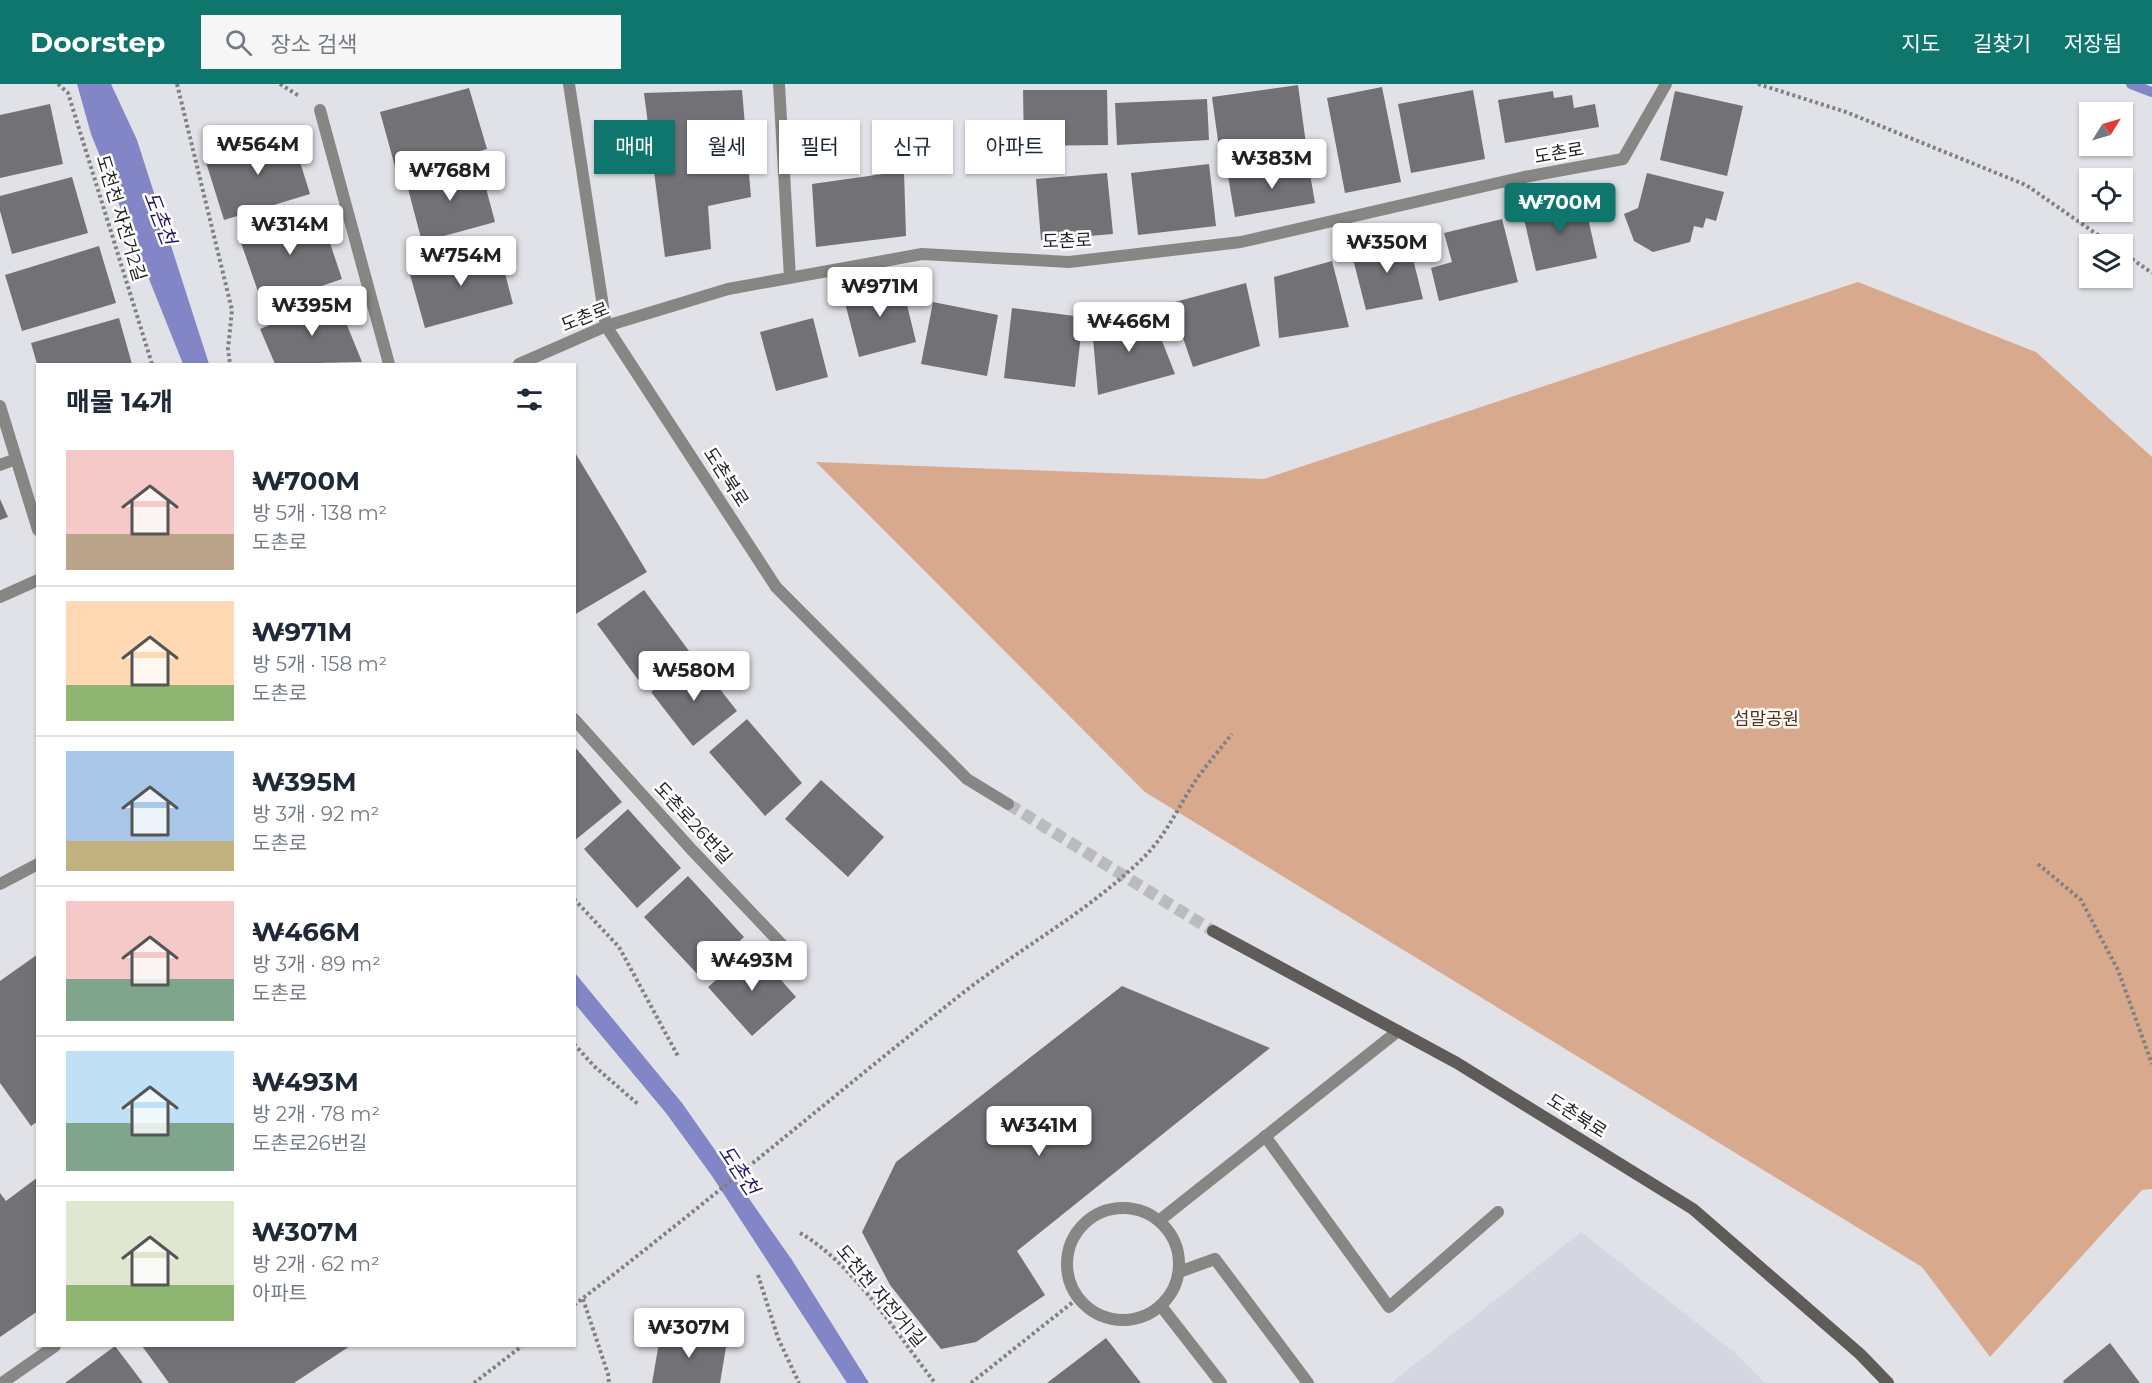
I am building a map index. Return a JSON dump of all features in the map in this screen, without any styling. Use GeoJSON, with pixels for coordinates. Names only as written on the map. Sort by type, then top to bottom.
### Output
{"type":"FeatureCollection","features":[{"type":"Feature","properties":{"kind":"street","name":"도촌북로"},"geometry":{"type":"LineString","coordinates":[[569,84],[606,326],[776,587],[967,779],[1008,804]]}},
{"type":"Feature","properties":{"kind":"street"},"geometry":{"type":"LineString","coordinates":[[779,84],[790,278]]}},
{"type":"Feature","properties":{"kind":"street","name":"도촌로"},"geometry":{"type":"LineString","coordinates":[[521,363],[606,326],[728,289],[922,254],[1069,262],[1241,242],[1524,177],[1623,159],[1666,84]]}},
{"type":"Feature","properties":{"kind":"street"},"geometry":{"type":"LineString","coordinates":[[320,110],[389,363]]}},
{"type":"Feature","properties":{"kind":"street"},"geometry":{"type":"LineString","coordinates":[[0,406],[36,524]]}},
{"type":"Feature","properties":{"kind":"street"},"geometry":{"type":"LineString","coordinates":[[0,465],[16,459]]}},
{"type":"Feature","properties":{"kind":"street"},"geometry":{"type":"LineString","coordinates":[[0,597],[36,581]]}},
{"type":"Feature","properties":{"kind":"street","name":"도촌로26번길"},"geometry":{"type":"LineString","coordinates":[[576,721],[691,849],[786,949]]}},
{"type":"Feature","properties":{"kind":"street"},"geometry":{"type":"LineString","coordinates":[[0,884],[36,865]]}},
{"type":"Feature","properties":{"kind":"street","name":"도촌북로"},"geometry":{"type":"LineString","coordinates":[[1213,931],[1458,1063],[1693,1209],[1860,1354],[1888,1383]]}},
{"type":"Feature","properties":{"kind":"street"},"geometry":{"type":"LineString","coordinates":[[1160,1220],[1398,1031]]}},
{"type":"Feature","properties":{"kind":"street"},"geometry":{"type":"LineString","coordinates":[[1265,1136],[1389,1306],[1498,1212]]}},
{"type":"Feature","properties":{"kind":"street"},"geometry":{"type":"LineString","coordinates":[[1126,1207],[1144,1211],[1160,1220],[1176,1244],[1179,1253],[1179,1272],[1173,1290],[1161,1306],[1146,1316],[1118,1320],[1108,1319],[1091,1311],[1078,1298],[1069,1281],[1066,1263],[1069,1245],[1077,1229],[1091,1216],[1108,1209],[1126,1207]]}},
{"type":"Feature","properties":{"kind":"street"},"geometry":{"type":"LineString","coordinates":[[1179,1272],[1215,1259],[1308,1383]]}},
{"type":"Feature","properties":{"kind":"street"},"geometry":{"type":"LineString","coordinates":[[1161,1306],[1221,1383]]}},
{"type":"Feature","properties":{"kind":"street"},"geometry":{"type":"LineString","coordinates":[[2,1383],[54,1347]]}},
{"type":"Feature","properties":{"kind":"path","name":"도천천 자전거2길"},"geometry":{"type":"LineString","coordinates":[[58,84],[68,93],[152,363]]}},
{"type":"Feature","properties":{"kind":"path"},"geometry":{"type":"LineString","coordinates":[[177,84],[232,310],[228,349],[230,363]]}},
{"type":"Feature","properties":{"kind":"path"},"geometry":{"type":"LineString","coordinates":[[1758,84],[1846,112],[2026,185],[2097,234]]}},
{"type":"Feature","properties":{"kind":"path"},"geometry":{"type":"LineString","coordinates":[[1764,84],[1770,88]]}},
{"type":"Feature","properties":{"kind":"path"},"geometry":{"type":"LineString","coordinates":[[2133,260],[2152,273]]}},
{"type":"Feature","properties":{"kind":"path"},"geometry":{"type":"LineString","coordinates":[[576,1304],[684,1221],[822,1105],[991,971],[1101,894],[1143,859],[1166,832],[1198,777],[1232,734]]}},
{"type":"Feature","properties":{"kind":"path"},"geometry":{"type":"LineString","coordinates":[[2038,864],[2081,900],[2118,970],[2152,1064]]}},
{"type":"Feature","properties":{"kind":"path"},"geometry":{"type":"LineString","coordinates":[[576,901],[619,947],[680,1058]]}},
{"type":"Feature","properties":{"kind":"path"},"geometry":{"type":"LineString","coordinates":[[576,1046],[594,1066],[639,1105]]}},
{"type":"Feature","properties":{"kind":"path","name":"도천천 자전거1길"},"geometry":{"type":"LineString","coordinates":[[800,1233],[817,1243],[846,1269],[935,1383]]}},
{"type":"Feature","properties":{"kind":"path"},"geometry":{"type":"LineString","coordinates":[[758,1275],[778,1338],[799,1383]]}},
{"type":"Feature","properties":{"kind":"path"},"geometry":{"type":"LineString","coordinates":[[971,1383],[1078,1298]]}},
{"type":"Feature","properties":{"kind":"path"},"geometry":{"type":"LineString","coordinates":[[583,1299],[609,1374],[609,1383]]}},
{"type":"Feature","properties":{"kind":"path"},"geometry":{"type":"LineString","coordinates":[[474,1383],[521,1347]]}},
{"type":"Feature","properties":{"kind":"shaded area"},"geometry":{"type":"Polygon","coordinates":[[[1581,1232],[1735,1353],[1765,1383],[1391,1383],[1581,1232]]]}},
{"type":"Feature","properties":{"kind":"green space","name":"섬말공원"},"geometry":{"type":"Polygon","coordinates":[[[1858,282],[2036,352],[2152,457],[2152,1189],[2142,1190],[1990,1357],[1922,1267],[1145,792],[816,462],[1264,479],[1858,282]]]}},
{"type":"Feature","properties":{"kind":"water","name":"도촌천"},"geometry":{"type":"Polygon","coordinates":[[[77,84],[111,84],[137,140],[209,363],[183,363],[91,134],[77,84]]]}},
{"type":"Feature","properties":{"kind":"water"},"geometry":{"type":"Polygon","coordinates":[[[576,974],[682,1103],[792,1260],[869,1383],[847,1383],[712,1176],[666,1113],[576,1005],[576,974]]]}},
{"type":"Feature","properties":{"kind":"building"},"geometry":{"type":"Polygon","coordinates":[[[1298,85],[1306,144],[1220,155],[1212,97],[1298,85]]]}},
{"type":"Feature","properties":{"kind":"building"},"geometry":{"type":"Polygon","coordinates":[[[1382,87],[1401,182],[1345,193],[1327,98],[1382,87]]]}},
{"type":"Feature","properties":{"kind":"building"},"geometry":{"type":"Polygon","coordinates":[[[469,88],[487,149],[397,174],[380,112],[469,88]]]}},
{"type":"Feature","properties":{"kind":"building"},"geometry":{"type":"Polygon","coordinates":[[[742,90],[745,120],[687,120],[687,174],[749,174],[751,197],[708,206],[711,249],[665,257],[654,174],[675,174],[675,120],[647,120],[644,93],[742,90]]]}},
{"type":"Feature","properties":{"kind":"building"},"geometry":{"type":"Polygon","coordinates":[[[1023,90],[1107,90],[1108,145],[1065,146],[1065,120],[1024,120],[1023,90]]]}},
{"type":"Feature","properties":{"kind":"building"},"geometry":{"type":"Polygon","coordinates":[[[1473,90],[1485,159],[1411,173],[1398,104],[1473,90]]]}},
{"type":"Feature","properties":{"kind":"building"},"geometry":{"type":"Polygon","coordinates":[[[1553,91],[1554,98],[1572,95],[1574,108],[1595,104],[1599,127],[1505,143],[1498,100],[1553,91]]]}},
{"type":"Feature","properties":{"kind":"building"},"geometry":{"type":"Polygon","coordinates":[[[1675,91],[1743,106],[1727,176],[1660,160],[1675,91]]]}},
{"type":"Feature","properties":{"kind":"building"},"geometry":{"type":"Polygon","coordinates":[[[1207,99],[1209,140],[1117,145],[1115,103],[1207,99]]]}},
{"type":"Feature","properties":{"kind":"building"},"geometry":{"type":"Polygon","coordinates":[[[50,104],[63,164],[0,178],[0,115],[50,104]]]}},
{"type":"Feature","properties":{"kind":"building"},"geometry":{"type":"Polygon","coordinates":[[[291,133],[310,194],[224,220],[205,159],[291,133]]]}},
{"type":"Feature","properties":{"kind":"building"},"geometry":{"type":"Polygon","coordinates":[[[479,162],[495,222],[422,242],[406,181],[479,162]]]}},
{"type":"Feature","properties":{"kind":"building"},"geometry":{"type":"Polygon","coordinates":[[[1308,162],[1315,203],[1235,217],[1228,176],[1308,162]]]}},
{"type":"Feature","properties":{"kind":"building"},"geometry":{"type":"Polygon","coordinates":[[[1209,164],[1216,226],[1138,235],[1131,173],[1209,164]]]}},
{"type":"Feature","properties":{"kind":"building"},"geometry":{"type":"Polygon","coordinates":[[[1107,173],[1113,234],[1041,240],[1036,179],[1107,173]]]}},
{"type":"Feature","properties":{"kind":"building"},"geometry":{"type":"Polygon","coordinates":[[[1647,173],[1724,192],[1716,221],[1706,218],[1703,228],[1694,226],[1690,242],[1653,252],[1634,241],[1624,214],[1638,208],[1647,173]]]}},
{"type":"Feature","properties":{"kind":"building"},"geometry":{"type":"Polygon","coordinates":[[[883,174],[904,174],[906,236],[816,247],[812,184],[883,174]]]}},
{"type":"Feature","properties":{"kind":"building"},"geometry":{"type":"Polygon","coordinates":[[[72,177],[88,233],[12,254],[0,211],[0,196],[72,177]]]}},
{"type":"Feature","properties":{"kind":"building"},"geometry":{"type":"Polygon","coordinates":[[[1583,196],[1597,258],[1536,271],[1522,210],[1583,196]]]}},
{"type":"Feature","properties":{"kind":"building"},"geometry":{"type":"Polygon","coordinates":[[[318,207],[342,279],[263,306],[238,234],[318,207]]]}},
{"type":"Feature","properties":{"kind":"building"},"geometry":{"type":"Polygon","coordinates":[[[1502,219],[1518,282],[1439,301],[1431,268],[1452,262],[1444,233],[1502,219]]]}},
{"type":"Feature","properties":{"kind":"building"},"geometry":{"type":"Polygon","coordinates":[[[1407,235],[1423,299],[1366,310],[1351,251],[1407,235]]]}},
{"type":"Feature","properties":{"kind":"building"},"geometry":{"type":"Polygon","coordinates":[[[99,246],[116,303],[22,331],[5,275],[99,246]]]}},
{"type":"Feature","properties":{"kind":"building"},"geometry":{"type":"Polygon","coordinates":[[[498,247],[513,304],[425,328],[409,271],[498,247]]]}},
{"type":"Feature","properties":{"kind":"building"},"geometry":{"type":"Polygon","coordinates":[[[1332,261],[1349,327],[1279,338],[1274,277],[1332,261]]]}},
{"type":"Feature","properties":{"kind":"building"},"geometry":{"type":"Polygon","coordinates":[[[901,280],[916,342],[859,357],[843,295],[901,280]]]}},
{"type":"Feature","properties":{"kind":"building"},"geometry":{"type":"Polygon","coordinates":[[[1246,283],[1260,346],[1193,367],[1171,303],[1246,283]]]}},
{"type":"Feature","properties":{"kind":"building"},"geometry":{"type":"Polygon","coordinates":[[[336,298],[362,362],[275,363],[260,329],[336,298]]]}},
{"type":"Feature","properties":{"kind":"building"},"geometry":{"type":"Polygon","coordinates":[[[933,302],[998,315],[987,376],[921,364],[933,302]]]}},
{"type":"Feature","properties":{"kind":"building"},"geometry":{"type":"Polygon","coordinates":[[[1012,308],[1083,317],[1075,387],[1004,378],[1012,308]]]}},
{"type":"Feature","properties":{"kind":"building"},"geometry":{"type":"Polygon","coordinates":[[[1149,308],[1175,374],[1098,395],[1092,327],[1149,308]]]}},
{"type":"Feature","properties":{"kind":"building"},"geometry":{"type":"Polygon","coordinates":[[[119,318],[132,363],[37,363],[31,343],[119,318]]]}},
{"type":"Feature","properties":{"kind":"building"},"geometry":{"type":"Polygon","coordinates":[[[813,318],[828,377],[776,391],[760,332],[813,318]]]}},
{"type":"Feature","properties":{"kind":"building"},"geometry":{"type":"Polygon","coordinates":[[[576,454],[647,572],[576,614],[576,454]]]}},
{"type":"Feature","properties":{"kind":"building"},"geometry":{"type":"Polygon","coordinates":[[[0,499],[8,517],[0,520],[0,499]]]}},
{"type":"Feature","properties":{"kind":"building"},"geometry":{"type":"Polygon","coordinates":[[[644,590],[689,651],[642,685],[597,624],[644,590]]]}},
{"type":"Feature","properties":{"kind":"building"},"geometry":{"type":"Polygon","coordinates":[[[695,657],[737,711],[693,746],[651,692],[695,657]]]}},
{"type":"Feature","properties":{"kind":"building"},"geometry":{"type":"Polygon","coordinates":[[[747,719],[802,783],[765,816],[709,752],[747,719]]]}},
{"type":"Feature","properties":{"kind":"building"},"geometry":{"type":"Polygon","coordinates":[[[576,748],[622,802],[576,839],[576,748]]]}},
{"type":"Feature","properties":{"kind":"building"},"geometry":{"type":"Polygon","coordinates":[[[821,780],[884,837],[848,877],[785,819],[821,780]]]}},
{"type":"Feature","properties":{"kind":"building"},"geometry":{"type":"Polygon","coordinates":[[[628,809],[681,868],[637,908],[584,849],[628,809]]]}},
{"type":"Feature","properties":{"kind":"building"},"geometry":{"type":"Polygon","coordinates":[[[688,876],[744,937],[701,978],[644,917],[688,876]]]}},
{"type":"Feature","properties":{"kind":"building"},"geometry":{"type":"Polygon","coordinates":[[[753,948],[796,997],[752,1036],[708,987],[753,948]]]}},
{"type":"Feature","properties":{"kind":"building"},"geometry":{"type":"Polygon","coordinates":[[[36,955],[36,1122],[31,1126],[0,1083],[0,981],[36,955]]]}},
{"type":"Feature","properties":{"kind":"building"},"geometry":{"type":"Polygon","coordinates":[[[1122,986],[1270,1048],[1017,1251],[1045,1295],[976,1342],[941,1349],[890,1285],[862,1232],[896,1162],[1122,986]]]}},
{"type":"Feature","properties":{"kind":"building"},"geometry":{"type":"Polygon","coordinates":[[[36,1178],[36,1312],[0,1337],[0,1193],[6,1201],[36,1178]]]}},
{"type":"Feature","properties":{"kind":"building"},"geometry":{"type":"Polygon","coordinates":[[[661,1331],[727,1341],[720,1383],[652,1383],[661,1331]]]}},
{"type":"Feature","properties":{"kind":"building"},"geometry":{"type":"Polygon","coordinates":[[[1106,1338],[1141,1383],[1047,1383],[1106,1338]]]}},
{"type":"Feature","properties":{"kind":"building"},"geometry":{"type":"Polygon","coordinates":[[[2110,1343],[2140,1383],[2064,1383],[2063,1381],[2110,1343]]]}},
{"type":"Feature","properties":{"kind":"building"},"geometry":{"type":"Polygon","coordinates":[[[116,1347],[143,1383],[65,1383],[116,1347]]]}},
{"type":"Feature","properties":{"kind":"building"},"geometry":{"type":"Polygon","coordinates":[[[143,1347],[348,1347],[294,1383],[169,1383],[143,1347]]]}},
{"type":"Feature","properties":{"kind":"waterway"},"geometry":{"type":"LineString","coordinates":[[2131,84],[2152,92]]}},
{"type":"Feature","properties":{"kind":"tunnel"},"geometry":{"type":"LineString","coordinates":[[1008,804],[1213,931]]}}]}
